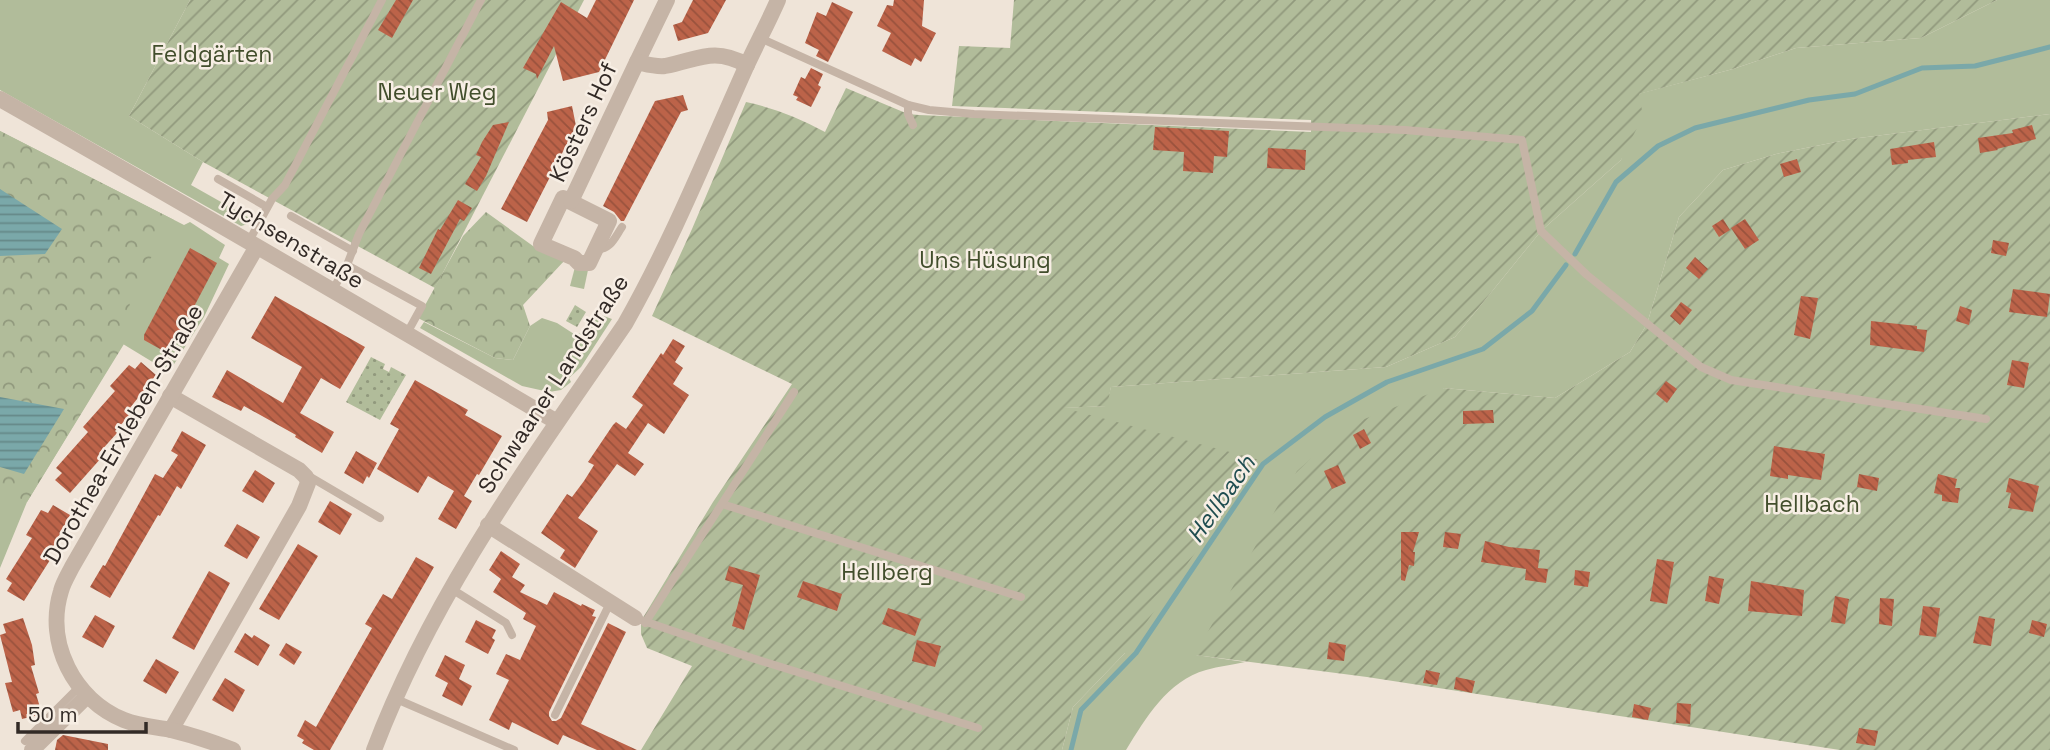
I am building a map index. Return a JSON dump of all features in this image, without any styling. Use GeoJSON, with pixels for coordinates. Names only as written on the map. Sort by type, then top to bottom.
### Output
{"type":"FeatureCollection","features":[{"type":"Feature","properties":{"kind":"street","name":"Kösters Hof"},"geometry":{"type":"LineString","coordinates":[[571,201],[667,0]]}},
{"type":"Feature","properties":{"kind":"street","name":"Schwaaner Landstraße"},"geometry":{"type":"LineString","coordinates":[[374,750],[394,698],[450,588],[488,525],[625,324],[644,290],[677,224],[778,0]]}},
{"type":"Feature","properties":{"kind":"street","name":"Kösters Hof"},"geometry":{"type":"LineString","coordinates":[[637,62],[663,66],[697,57],[720,55],[737,59],[747,65]]}},
{"type":"Feature","properties":{"kind":"street","name":"Tychsenstraße"},"geometry":{"type":"LineString","coordinates":[[0,99],[557,422]]}},
{"type":"Feature","properties":{"kind":"street","name":"Kösters Hof"},"geometry":{"type":"LineString","coordinates":[[563,198],[571,201],[609,221],[590,263],[579,262],[541,244],[563,198]]}},
{"type":"Feature","properties":{"kind":"street","name":"Dorothea-Erxleben-Straße"},"geometry":{"type":"LineString","coordinates":[[83,692],[68,667],[59,641],[57,615],[61,591],[252,245]]}},
{"type":"Feature","properties":{"kind":"street"},"geometry":{"type":"LineString","coordinates":[[170,396],[299,470],[308,483],[299,506],[171,730]]}},
{"type":"Feature","properties":{"kind":"street"},"geometry":{"type":"LineString","coordinates":[[488,525],[640,621]]}},
{"type":"Feature","properties":{"kind":"street"},"geometry":{"type":"LineString","coordinates":[[28,746],[83,692],[101,709],[125,720],[171,730],[233,750]]}},
{"type":"Feature","properties":{"kind":"lane"},"geometry":{"type":"LineString","coordinates":[[252,245],[267,207],[285,185],[382,0]]}},
{"type":"Feature","properties":{"kind":"lane"},"geometry":{"type":"LineString","coordinates":[[332,291],[481,0]]}},
{"type":"Feature","properties":{"kind":"lane"},"geometry":{"type":"LineString","coordinates":[[761,38],[908,105],[929,110],[966,114],[1405,131],[1522,140],[1541,231],[1587,275],[1701,367],[1731,380],[1986,419]]}},
{"type":"Feature","properties":{"kind":"lane"},"geometry":{"type":"LineString","coordinates":[[908,105],[908,114],[913,125]]}},
{"type":"Feature","properties":{"kind":"lane"},"geometry":{"type":"LineString","coordinates":[[218,179],[267,207]]}},
{"type":"Feature","properties":{"kind":"lane"},"geometry":{"type":"LineString","coordinates":[[291,216],[353,251]]}},
{"type":"Feature","properties":{"kind":"lane"},"geometry":{"type":"LineString","coordinates":[[596,250],[610,245],[622,227]]}},
{"type":"Feature","properties":{"kind":"lane"},"geometry":{"type":"LineString","coordinates":[[347,265],[422,306],[406,335]]}},
{"type":"Feature","properties":{"kind":"lane"},"geometry":{"type":"LineString","coordinates":[[794,391],[722,504],[640,621],[978,728]]}},
{"type":"Feature","properties":{"kind":"lane"},"geometry":{"type":"LineString","coordinates":[[299,470],[380,518]]}},
{"type":"Feature","properties":{"kind":"lane"},"geometry":{"type":"LineString","coordinates":[[722,504],[1021,597]]}},
{"type":"Feature","properties":{"kind":"lane"},"geometry":{"type":"LineString","coordinates":[[450,588],[506,623],[512,635]]}},
{"type":"Feature","properties":{"kind":"lane"},"geometry":{"type":"LineString","coordinates":[[555,715],[610,603]]}},
{"type":"Feature","properties":{"kind":"lane"},"geometry":{"type":"LineString","coordinates":[[394,698],[514,750]]}},
{"type":"Feature","properties":{"kind":"green space"},"geometry":{"type":"Polygon","coordinates":[[[0,0],[190,0],[129,116],[203,162],[191,185],[253,220],[241,226],[0,90],[0,0]]]}},
{"type":"Feature","properties":{"kind":"green space","name":"Neuer Weg"},"geometry":{"type":"Polygon","coordinates":[[[190,0],[584,0],[435,288],[203,162],[129,116],[190,0]]]}},
{"type":"Feature","properties":{"kind":"green space","name":"Uns Hüsung"},"geometry":{"type":"Polygon","coordinates":[[[1014,0],[1997,0],[1921,38],[1796,48],[1733,69],[1639,94],[1643,116],[1621,160],[1541,231],[1455,337],[1386,367],[1111,387],[1107,406],[1064,408],[1260,460],[1125,653],[1073,707],[1062,750],[641,750],[692,666],[647,648],[641,634],[641,621],[713,502],[792,384],[652,316],[746,102],[786,114],[825,132],[846,88],[908,114],[1311,132],[1311,120],[952,106],[959,46],[1010,48],[1014,0]]]}},
{"type":"Feature","properties":{"kind":"green space"},"geometry":{"type":"Polygon","coordinates":[[[1997,0],[2050,0],[2050,114],[1851,139],[1776,154],[1723,170],[1679,217],[1647,324],[1630,352],[1555,398],[1444,388],[1196,655],[1245,662],[1206,670],[1180,683],[1159,702],[1126,750],[1062,750],[1073,707],[1125,653],[1061,408],[1106,406],[1111,387],[1386,367],[1455,337],[1541,231],[1621,160],[1638,94],[1733,69],[1796,48],[1921,38],[1997,0]]]}},
{"type":"Feature","properties":{"kind":"green space","name":"Hellbach"},"geometry":{"type":"Polygon","coordinates":[[[2050,114],[2050,750],[1840,750],[1367,677],[1195,655],[1297,471],[1349,425],[1444,388],[1555,398],[1630,352],[1647,324],[1679,217],[1723,170],[1776,154],[1851,139],[2050,114]]]}},
{"type":"Feature","properties":{"kind":"green space"},"geometry":{"type":"Polygon","coordinates":[[[0,131],[184,225],[190,222],[225,245],[219,258],[229,264],[204,317],[169,372],[123,344],[27,502],[0,568],[0,131]]]}},
{"type":"Feature","properties":{"kind":"green space"},"geometry":{"type":"Polygon","coordinates":[[[0,131],[174,220],[132,289],[124,344],[27,502],[0,488],[0,131]]]}},
{"type":"Feature","properties":{"kind":"green space"},"geometry":{"type":"Polygon","coordinates":[[[486,212],[533,246],[565,260],[523,305],[530,326],[513,360],[495,358],[418,318],[463,236],[486,212]]]}},
{"type":"Feature","properties":{"kind":"green space"},"geometry":{"type":"Polygon","coordinates":[[[575,267],[588,270],[584,289],[570,286],[575,267]]]}},
{"type":"Feature","properties":{"kind":"green space"},"geometry":{"type":"Polygon","coordinates":[[[575,305],[586,312],[577,327],[566,321],[575,305]]]}},
{"type":"Feature","properties":{"kind":"green space"},"geometry":{"type":"Polygon","coordinates":[[[598,314],[612,319],[581,367],[569,378],[571,382],[561,390],[549,392],[522,386],[420,328],[424,322],[495,358],[513,360],[530,326],[542,318],[557,323],[574,334],[584,333],[598,314]]]}},
{"type":"Feature","properties":{"kind":"green space"},"geometry":{"type":"Polygon","coordinates":[[[371,357],[385,364],[383,369],[389,372],[391,367],[406,375],[380,420],[346,402],[371,357]]]}},
{"type":"Feature","properties":{"kind":"water"},"geometry":{"type":"Polygon","coordinates":[[[0,189],[62,229],[45,254],[0,256],[0,189]]]}},
{"type":"Feature","properties":{"kind":"water"},"geometry":{"type":"Polygon","coordinates":[[[0,397],[64,409],[24,474],[0,467],[0,397]]]}},
{"type":"Feature","properties":{"kind":"building"},"geometry":{"type":"Polygon","coordinates":[[[396,0],[413,0],[392,38],[378,30],[396,0]]]}},
{"type":"Feature","properties":{"kind":"building"},"geometry":{"type":"Polygon","coordinates":[[[596,0],[634,0],[599,72],[563,81],[554,46],[537,79],[536,74],[523,68],[561,2],[587,18],[596,0]]]}},
{"type":"Feature","properties":{"kind":"building"},"geometry":{"type":"Polygon","coordinates":[[[693,0],[726,0],[708,33],[678,41],[673,25],[682,22],[693,0]]]}},
{"type":"Feature","properties":{"kind":"building"},"geometry":{"type":"Polygon","coordinates":[[[894,0],[924,0],[922,26],[936,33],[921,62],[915,58],[911,66],[882,51],[891,33],[877,26],[887,5],[893,6],[894,0]]]}},
{"type":"Feature","properties":{"kind":"building"},"geometry":{"type":"Polygon","coordinates":[[[832,2],[853,12],[828,62],[816,56],[819,50],[805,43],[817,12],[826,16],[832,2]]]}},
{"type":"Feature","properties":{"kind":"building"},"geometry":{"type":"Polygon","coordinates":[[[811,68],[823,74],[818,85],[821,87],[811,107],[796,100],[798,97],[793,95],[801,77],[805,79],[811,68]]]}},
{"type":"Feature","properties":{"kind":"building"},"geometry":{"type":"Polygon","coordinates":[[[683,95],[688,110],[681,112],[624,221],[621,221],[614,212],[603,206],[655,101],[683,95]]]}},
{"type":"Feature","properties":{"kind":"building"},"geometry":{"type":"Polygon","coordinates":[[[572,106],[576,126],[527,222],[501,209],[548,120],[547,112],[572,106]]]}},
{"type":"Feature","properties":{"kind":"building"},"geometry":{"type":"Polygon","coordinates":[[[509,122],[477,191],[465,184],[481,157],[476,155],[482,142],[493,125],[509,122]]]}},
{"type":"Feature","properties":{"kind":"building"},"geometry":{"type":"Polygon","coordinates":[[[2032,125],[2036,139],[1980,153],[1978,138],[2013,133],[2012,130],[2032,125]]]}},
{"type":"Feature","properties":{"kind":"building"},"geometry":{"type":"Polygon","coordinates":[[[1155,127],[1229,131],[1227,157],[1214,156],[1213,173],[1183,171],[1184,152],[1153,150],[1155,127]]]}},
{"type":"Feature","properties":{"kind":"building"},"geometry":{"type":"Polygon","coordinates":[[[1934,142],[1936,157],[1892,165],[1890,149],[1934,142]]]}},
{"type":"Feature","properties":{"kind":"building"},"geometry":{"type":"Polygon","coordinates":[[[1268,148],[1306,150],[1305,170],[1267,168],[1268,148]]]}},
{"type":"Feature","properties":{"kind":"building"},"geometry":{"type":"Polygon","coordinates":[[[1797,159],[1801,172],[1784,177],[1780,164],[1797,159]]]}},
{"type":"Feature","properties":{"kind":"building"},"geometry":{"type":"Polygon","coordinates":[[[458,200],[472,208],[464,221],[460,219],[431,274],[419,268],[438,229],[440,230],[458,200]]]}},
{"type":"Feature","properties":{"kind":"building"},"geometry":{"type":"Polygon","coordinates":[[[1723,219],[1730,230],[1719,237],[1712,226],[1723,219]]]}},
{"type":"Feature","properties":{"kind":"building"},"geometry":{"type":"Polygon","coordinates":[[[1745,219],[1759,240],[1745,249],[1731,228],[1745,219]]]}},
{"type":"Feature","properties":{"kind":"building"},"geometry":{"type":"Polygon","coordinates":[[[1993,240],[2009,243],[2006,256],[1991,253],[1993,240]]]}},
{"type":"Feature","properties":{"kind":"building"},"geometry":{"type":"Polygon","coordinates":[[[190,248],[217,263],[169,354],[144,340],[144,335],[190,248]]]}},
{"type":"Feature","properties":{"kind":"building"},"geometry":{"type":"Polygon","coordinates":[[[1695,257],[1708,269],[1699,279],[1686,268],[1695,257]]]}},
{"type":"Feature","properties":{"kind":"building"},"geometry":{"type":"Polygon","coordinates":[[[2013,289],[2050,294],[2047,317],[2009,312],[2013,289]]]}},
{"type":"Feature","properties":{"kind":"building"},"geometry":{"type":"Polygon","coordinates":[[[275,296],[365,347],[340,389],[321,378],[300,413],[334,432],[322,453],[244,406],[241,411],[212,397],[227,370],[283,403],[302,367],[251,338],[275,296]]]}},
{"type":"Feature","properties":{"kind":"building"},"geometry":{"type":"Polygon","coordinates":[[[1801,296],[1818,298],[1810,339],[1794,335],[1801,296]]]}},
{"type":"Feature","properties":{"kind":"building"},"geometry":{"type":"Polygon","coordinates":[[[1681,302],[1692,310],[1680,325],[1670,316],[1681,302]]]}},
{"type":"Feature","properties":{"kind":"building"},"geometry":{"type":"Polygon","coordinates":[[[1960,306],[1972,310],[1969,325],[1956,321],[1960,306]]]}},
{"type":"Feature","properties":{"kind":"building"},"geometry":{"type":"Polygon","coordinates":[[[1871,321],[1917,326],[1917,329],[1927,330],[1924,352],[1870,345],[1871,321]]]}},
{"type":"Feature","properties":{"kind":"building"},"geometry":{"type":"Polygon","coordinates":[[[673,339],[685,346],[675,362],[683,368],[673,384],[689,395],[664,434],[648,423],[628,453],[644,464],[635,476],[617,464],[578,518],[598,531],[575,568],[560,558],[565,550],[541,533],[567,494],[572,497],[584,481],[594,465],[588,462],[613,425],[616,422],[626,429],[643,405],[632,397],[673,339]]]}},
{"type":"Feature","properties":{"kind":"building"},"geometry":{"type":"Polygon","coordinates":[[[2012,360],[2029,363],[2024,388],[2007,385],[2012,360]]]}},
{"type":"Feature","properties":{"kind":"building"},"geometry":{"type":"Polygon","coordinates":[[[141,362],[156,375],[126,413],[129,416],[115,431],[117,433],[99,453],[102,457],[70,493],[55,480],[62,473],[56,468],[88,432],[83,427],[115,391],[110,386],[129,365],[135,369],[141,362]]]}},
{"type":"Feature","properties":{"kind":"building"},"geometry":{"type":"Polygon","coordinates":[[[415,380],[468,410],[465,415],[502,436],[464,496],[472,501],[456,529],[438,519],[454,491],[428,476],[418,493],[377,469],[399,429],[390,424],[415,380]]]}},
{"type":"Feature","properties":{"kind":"building"},"geometry":{"type":"Polygon","coordinates":[[[1666,381],[1677,389],[1667,403],[1656,394],[1666,381]]]}},
{"type":"Feature","properties":{"kind":"building"},"geometry":{"type":"Polygon","coordinates":[[[1493,410],[1494,423],[1463,424],[1463,411],[1493,410]]]}},
{"type":"Feature","properties":{"kind":"building"},"geometry":{"type":"Polygon","coordinates":[[[1364,429],[1371,443],[1360,449],[1353,435],[1364,429]]]}},
{"type":"Feature","properties":{"kind":"building"},"geometry":{"type":"Polygon","coordinates":[[[182,431],[206,445],[181,489],[177,486],[160,516],[158,515],[110,598],[90,587],[103,565],[105,566],[155,474],[163,478],[178,455],[171,451],[182,431]]]}},
{"type":"Feature","properties":{"kind":"building"},"geometry":{"type":"Polygon","coordinates":[[[1774,446],[1825,454],[1821,480],[1788,475],[1788,479],[1770,476],[1774,446]]]}},
{"type":"Feature","properties":{"kind":"building"},"geometry":{"type":"Polygon","coordinates":[[[356,451],[377,463],[363,484],[344,473],[356,451]]]}},
{"type":"Feature","properties":{"kind":"building"},"geometry":{"type":"Polygon","coordinates":[[[1338,465],[1346,483],[1332,489],[1324,471],[1338,465]]]}},
{"type":"Feature","properties":{"kind":"building"},"geometry":{"type":"Polygon","coordinates":[[[255,470],[275,483],[263,503],[242,491],[255,470]]]}},
{"type":"Feature","properties":{"kind":"building"},"geometry":{"type":"Polygon","coordinates":[[[1859,474],[1879,478],[1877,491],[1857,487],[1859,474]]]}},
{"type":"Feature","properties":{"kind":"building"},"geometry":{"type":"Polygon","coordinates":[[[1938,474],[1957,479],[1955,488],[1960,488],[1958,503],[1942,501],[1942,495],[1934,493],[1938,474]]]}},
{"type":"Feature","properties":{"kind":"building"},"geometry":{"type":"Polygon","coordinates":[[[2009,478],[2039,486],[2033,512],[2008,508],[2011,493],[2006,492],[2009,478]]]}},
{"type":"Feature","properties":{"kind":"building"},"geometry":{"type":"Polygon","coordinates":[[[330,501],[352,514],[340,535],[318,522],[330,501]]]}},
{"type":"Feature","properties":{"kind":"building"},"geometry":{"type":"Polygon","coordinates":[[[53,505],[70,515],[47,558],[50,560],[24,601],[7,591],[12,583],[6,579],[32,538],[26,535],[41,510],[48,513],[53,505]]]}},
{"type":"Feature","properties":{"kind":"building"},"geometry":{"type":"Polygon","coordinates":[[[237,524],[260,537],[247,559],[224,546],[237,524]]]}},
{"type":"Feature","properties":{"kind":"building"},"geometry":{"type":"Polygon","coordinates":[[[1401,532],[1419,532],[1413,552],[1414,566],[1409,565],[1405,581],[1401,580],[1401,532]]]}},
{"type":"Feature","properties":{"kind":"building"},"geometry":{"type":"Polygon","coordinates":[[[1445,532],[1461,534],[1458,549],[1443,547],[1445,532]]]}},
{"type":"Feature","properties":{"kind":"building"},"geometry":{"type":"Polygon","coordinates":[[[1485,541],[1540,550],[1538,568],[1548,569],[1546,583],[1525,580],[1526,569],[1481,562],[1485,541]]]}},
{"type":"Feature","properties":{"kind":"building"},"geometry":{"type":"Polygon","coordinates":[[[298,544],[318,556],[279,620],[259,609],[298,544]]]}},
{"type":"Feature","properties":{"kind":"building"},"geometry":{"type":"Polygon","coordinates":[[[501,551],[520,564],[512,577],[525,585],[520,592],[547,605],[554,592],[595,610],[592,616],[596,617],[549,712],[552,721],[561,718],[608,623],[626,632],[581,724],[637,750],[597,750],[563,735],[558,745],[512,722],[509,730],[489,720],[509,680],[496,674],[506,654],[520,660],[536,626],[523,619],[526,613],[493,592],[501,579],[489,570],[501,551]]]}},
{"type":"Feature","properties":{"kind":"building"},"geometry":{"type":"Polygon","coordinates":[[[416,557],[434,567],[330,750],[314,750],[302,743],[304,740],[297,736],[305,720],[316,727],[372,628],[365,624],[383,594],[392,599],[416,557]]]}},
{"type":"Feature","properties":{"kind":"building"},"geometry":{"type":"Polygon","coordinates":[[[1657,559],[1674,562],[1667,604],[1650,601],[1657,559]]]}},
{"type":"Feature","properties":{"kind":"building"},"geometry":{"type":"Polygon","coordinates":[[[729,566],[760,575],[744,630],[732,626],[743,585],[725,580],[729,566]]]}},
{"type":"Feature","properties":{"kind":"building"},"geometry":{"type":"Polygon","coordinates":[[[1575,570],[1590,572],[1588,587],[1574,585],[1575,570]]]}},
{"type":"Feature","properties":{"kind":"building"},"geometry":{"type":"Polygon","coordinates":[[[209,571],[230,583],[194,650],[172,638],[209,571]]]}},
{"type":"Feature","properties":{"kind":"building"},"geometry":{"type":"Polygon","coordinates":[[[1709,576],[1724,579],[1719,604],[1705,601],[1709,576]]]}},
{"type":"Feature","properties":{"kind":"building"},"geometry":{"type":"Polygon","coordinates":[[[803,581],[842,594],[837,611],[797,597],[803,581]]]}},
{"type":"Feature","properties":{"kind":"building"},"geometry":{"type":"Polygon","coordinates":[[[1751,581],[1804,590],[1802,616],[1748,611],[1751,581]]]}},
{"type":"Feature","properties":{"kind":"building"},"geometry":{"type":"Polygon","coordinates":[[[1835,596],[1849,599],[1845,624],[1831,622],[1835,596]]]}},
{"type":"Feature","properties":{"kind":"building"},"geometry":{"type":"Polygon","coordinates":[[[1880,598],[1894,599],[1892,626],[1879,624],[1880,598]]]}},
{"type":"Feature","properties":{"kind":"building"},"geometry":{"type":"Polygon","coordinates":[[[1923,606],[1940,608],[1936,637],[1919,635],[1923,606]]]}},
{"type":"Feature","properties":{"kind":"building"},"geometry":{"type":"Polygon","coordinates":[[[888,608],[921,619],[915,636],[882,624],[888,608]]]}},
{"type":"Feature","properties":{"kind":"building"},"geometry":{"type":"Polygon","coordinates":[[[95,615],[115,626],[103,648],[82,637],[95,615]]]}},
{"type":"Feature","properties":{"kind":"building"},"geometry":{"type":"Polygon","coordinates":[[[1979,616],[1995,619],[1991,646],[1973,643],[1979,616]]]}},
{"type":"Feature","properties":{"kind":"building"},"geometry":{"type":"Polygon","coordinates":[[[23,618],[32,645],[35,665],[31,666],[42,714],[22,719],[20,710],[13,712],[5,683],[12,682],[0,635],[6,633],[3,624],[23,618]]]}},
{"type":"Feature","properties":{"kind":"building"},"geometry":{"type":"Polygon","coordinates":[[[476,620],[496,630],[492,638],[495,640],[488,654],[465,642],[476,620]]]}},
{"type":"Feature","properties":{"kind":"building"},"geometry":{"type":"Polygon","coordinates":[[[2032,620],[2047,624],[2044,637],[2029,633],[2032,620]]]}},
{"type":"Feature","properties":{"kind":"building"},"geometry":{"type":"Polygon","coordinates":[[[245,633],[270,645],[258,666],[234,652],[245,633]]]}},
{"type":"Feature","properties":{"kind":"building"},"geometry":{"type":"Polygon","coordinates":[[[917,640],[941,646],[935,667],[912,661],[917,640]]]}},
{"type":"Feature","properties":{"kind":"building"},"geometry":{"type":"Polygon","coordinates":[[[1329,642],[1346,645],[1344,661],[1327,659],[1329,642]]]}},
{"type":"Feature","properties":{"kind":"building"},"geometry":{"type":"Polygon","coordinates":[[[286,643],[302,652],[294,665],[279,655],[286,643]]]}},
{"type":"Feature","properties":{"kind":"building"},"geometry":{"type":"Polygon","coordinates":[[[445,655],[465,665],[459,679],[472,686],[462,706],[442,696],[448,683],[435,676],[445,655]]]}},
{"type":"Feature","properties":{"kind":"building"},"geometry":{"type":"Polygon","coordinates":[[[156,659],[179,672],[166,694],[143,681],[156,659]]]}},
{"type":"Feature","properties":{"kind":"building"},"geometry":{"type":"Polygon","coordinates":[[[1426,670],[1440,673],[1437,685],[1423,683],[1426,670]]]}},
{"type":"Feature","properties":{"kind":"building"},"geometry":{"type":"Polygon","coordinates":[[[1456,677],[1475,681],[1472,693],[1454,689],[1456,677]]]}},
{"type":"Feature","properties":{"kind":"building"},"geometry":{"type":"Polygon","coordinates":[[[225,678],[245,690],[233,712],[212,700],[225,678]]]}},
{"type":"Feature","properties":{"kind":"building"},"geometry":{"type":"Polygon","coordinates":[[[1677,703],[1691,704],[1690,724],[1676,723],[1677,703]]]}},
{"type":"Feature","properties":{"kind":"building"},"geometry":{"type":"Polygon","coordinates":[[[1634,704],[1651,708],[1648,720],[1632,717],[1634,704]]]}},
{"type":"Feature","properties":{"kind":"building"},"geometry":{"type":"Polygon","coordinates":[[[1859,728],[1878,731],[1875,746],[1856,743],[1859,728]]]}},
{"type":"Feature","properties":{"kind":"building"},"geometry":{"type":"Polygon","coordinates":[[[63,735],[108,744],[108,750],[55,750],[57,740],[63,735]]]}},
{"type":"Feature","properties":{"kind":"waterway","name":"Hellbach"},"geometry":{"type":"LineString","coordinates":[[1575,254],[1616,182],[1658,146],[1695,128],[1809,100],[1855,94],[1922,68],[1975,66],[2050,47]]}},
{"type":"Feature","properties":{"kind":"waterway","name":"Hellbach"},"geometry":{"type":"LineString","coordinates":[[1071,750],[1081,710],[1136,653],[1263,464],[1325,417],[1387,382],[1483,349],[1532,311],[1566,265]]}},
{"type":"Feature","properties":{"kind":"park label","name":"Feldgärten"},"geometry":{"type":"Point","coordinates":[212,54]}},
{"type":"Feature","properties":{"kind":"park label","name":"Hellberg"},"geometry":{"type":"Point","coordinates":[887,572]}}]}
